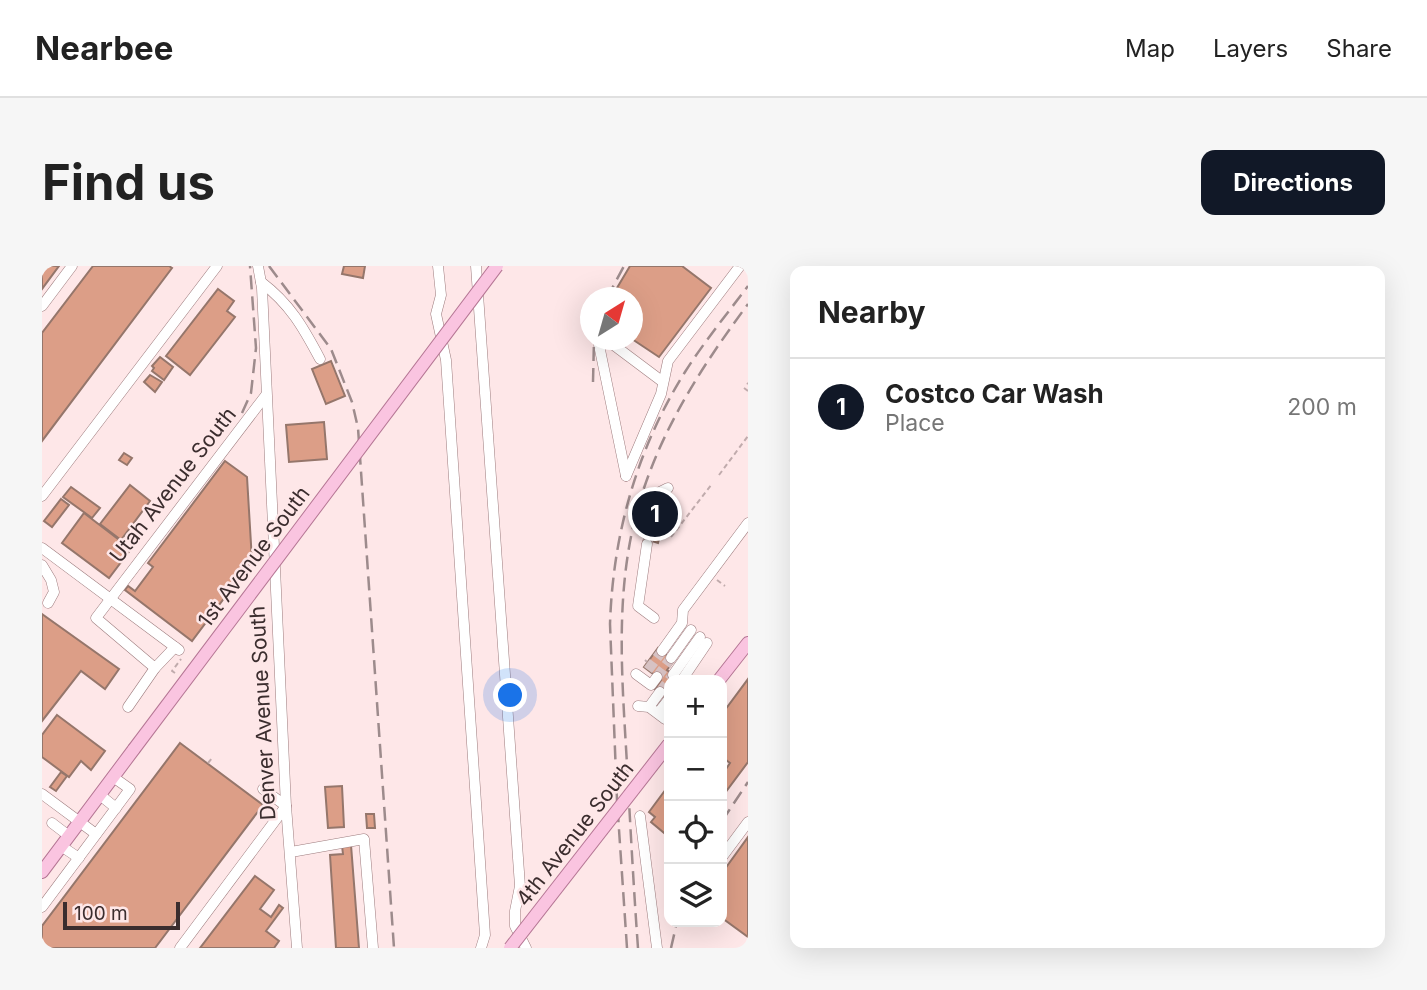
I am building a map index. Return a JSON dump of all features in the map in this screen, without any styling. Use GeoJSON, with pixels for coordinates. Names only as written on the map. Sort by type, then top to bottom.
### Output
{"type":"FeatureCollection","features":[{"type":"Feature","properties":{"kind":"main road","name":"1st Avenue South"},"geometry":{"type":"LineString","coordinates":[[42,872],[497,266]]}},
{"type":"Feature","properties":{"kind":"main road"},"geometry":{"type":"LineString","coordinates":[[723,675],[748,643]]}},
{"type":"Feature","properties":{"kind":"main road","name":"4th Avenue South"},"geometry":{"type":"LineString","coordinates":[[510,948],[664,750]]}},
{"type":"Feature","properties":{"kind":"street"},"geometry":{"type":"LineString","coordinates":[[42,306],[72,266]]}},
{"type":"Feature","properties":{"kind":"street"},"geometry":{"type":"LineString","coordinates":[[42,496],[218,266]]}},
{"type":"Feature","properties":{"kind":"street","name":"Denver Avenue South"},"geometry":{"type":"LineString","coordinates":[[258,266],[261,282],[286,806],[297,948]]}},
{"type":"Feature","properties":{"kind":"street"},"geometry":{"type":"LineString","coordinates":[[438,266],[441,295],[436,314],[447,374],[485,935],[481,948]]}},
{"type":"Feature","properties":{"kind":"street"},"geometry":{"type":"LineString","coordinates":[[476,266],[520,886],[515,926],[526,948]]}},
{"type":"Feature","properties":{"kind":"street"},"geometry":{"type":"LineString","coordinates":[[599,350],[626,476],[661,394],[668,361],[740,266]]}},
{"type":"Feature","properties":{"kind":"street"},"geometry":{"type":"LineString","coordinates":[[261,282],[291,309],[320,359]]}},
{"type":"Feature","properties":{"kind":"street"},"geometry":{"type":"LineString","coordinates":[[619,350],[663,382]]}},
{"type":"Feature","properties":{"kind":"street","name":"Utah Avenue South"},"geometry":{"type":"LineString","coordinates":[[110,598],[266,395]]}},
{"type":"Feature","properties":{"kind":"street"},"geometry":{"type":"LineString","coordinates":[[659,500],[660,492],[668,488]]}},
{"type":"Feature","properties":{"kind":"street"},"geometry":{"type":"LineString","coordinates":[[662,651],[682,623],[682,610],[748,523]]}},
{"type":"Feature","properties":{"kind":"street"},"geometry":{"type":"LineString","coordinates":[[647,544],[638,606],[654,618]]}},
{"type":"Feature","properties":{"kind":"street"},"geometry":{"type":"LineString","coordinates":[[42,548],[177,649],[155,668],[128,707]]}},
{"type":"Feature","properties":{"kind":"street"},"geometry":{"type":"LineString","coordinates":[[42,565],[51,580],[54,592],[47,603]]}},
{"type":"Feature","properties":{"kind":"street"},"geometry":{"type":"LineString","coordinates":[[110,598],[96,618],[155,668]]}},
{"type":"Feature","properties":{"kind":"street"},"geometry":{"type":"LineString","coordinates":[[671,658],[700,637],[678,675]]}},
{"type":"Feature","properties":{"kind":"street"},"geometry":{"type":"LineString","coordinates":[[643,669],[651,685],[657,677]]}},
{"type":"Feature","properties":{"kind":"street"},"geometry":{"type":"LineString","coordinates":[[653,711],[664,696]]}},
{"type":"Feature","properties":{"kind":"street"},"geometry":{"type":"LineString","coordinates":[[43,902],[130,789],[113,777]]}},
{"type":"Feature","properties":{"kind":"street"},"geometry":{"type":"LineString","coordinates":[[180,948],[286,806],[263,789]]}},
{"type":"Feature","properties":{"kind":"street"},"geometry":{"type":"LineString","coordinates":[[42,794],[96,834]]}},
{"type":"Feature","properties":{"kind":"street"},"geometry":{"type":"LineString","coordinates":[[100,795],[116,808]]}},
{"type":"Feature","properties":{"kind":"street"},"geometry":{"type":"LineString","coordinates":[[640,816],[657,948]]}},
{"type":"Feature","properties":{"kind":"street"},"geometry":{"type":"LineString","coordinates":[[727,850],[748,822]]}},
{"type":"Feature","properties":{"kind":"street"},"geometry":{"type":"LineString","coordinates":[[52,823],[79,858]]}},
{"type":"Feature","properties":{"kind":"street"},"geometry":{"type":"LineString","coordinates":[[291,852],[364,839],[373,948]]}},
{"type":"Feature","properties":{"kind":"path"},"geometry":{"type":"LineString","coordinates":[[744,388],[748,391]]}},
{"type":"Feature","properties":{"kind":"path"},"geometry":{"type":"LineString","coordinates":[[719,475],[748,436]]}},
{"type":"Feature","properties":{"kind":"path"},"geometry":{"type":"LineString","coordinates":[[671,537],[712,484]]}},
{"type":"Feature","properties":{"kind":"path"},"geometry":{"type":"LineString","coordinates":[[719,582],[725,586]]}},
{"type":"Feature","properties":{"kind":"path"},"geometry":{"type":"LineString","coordinates":[[175,673],[172,671],[181,659],[177,649]]}},
{"type":"Feature","properties":{"kind":"path"},"geometry":{"type":"LineString","coordinates":[[208,764],[213,757]]}},
{"type":"Feature","properties":{"kind":"building"},"geometry":{"type":"Polygon","coordinates":[[[42,266],[59,266],[42,289],[42,266]]]}},
{"type":"Feature","properties":{"kind":"building"},"geometry":{"type":"Polygon","coordinates":[[[93,266],[172,268],[42,441],[42,333],[93,266]]]}},
{"type":"Feature","properties":{"kind":"building"},"geometry":{"type":"Polygon","coordinates":[[[344,266],[365,266],[363,278],[342,274],[344,266]]]}},
{"type":"Feature","properties":{"kind":"building"},"geometry":{"type":"Polygon","coordinates":[[[630,266],[682,266],[711,288],[659,357],[643,346],[643,287],[618,287],[630,266]]]}},
{"type":"Feature","properties":{"kind":"building"},"geometry":{"type":"Polygon","coordinates":[[[218,289],[234,301],[227,311],[235,317],[190,375],[166,356],[218,289]]]}},
{"type":"Feature","properties":{"kind":"building"},"geometry":{"type":"Polygon","coordinates":[[[160,357],[173,367],[164,380],[152,371],[152,366],[160,357]]]}},
{"type":"Feature","properties":{"kind":"building"},"geometry":{"type":"Polygon","coordinates":[[[331,361],[345,396],[326,404],[312,369],[331,361]]]}},
{"type":"Feature","properties":{"kind":"building"},"geometry":{"type":"Polygon","coordinates":[[[150,375],[162,382],[155,392],[144,382],[150,375]]]}},
{"type":"Feature","properties":{"kind":"building"},"geometry":{"type":"Polygon","coordinates":[[[324,422],[327,459],[289,462],[286,425],[324,422]]]}},
{"type":"Feature","properties":{"kind":"building"},"geometry":{"type":"Polygon","coordinates":[[[124,453],[132,458],[127,465],[119,460],[124,453]]]}},
{"type":"Feature","properties":{"kind":"building"},"geometry":{"type":"Polygon","coordinates":[[[225,461],[247,477],[252,561],[192,641],[125,590],[128,586],[135,591],[153,567],[148,563],[225,461]]]}},
{"type":"Feature","properties":{"kind":"building"},"geometry":{"type":"Polygon","coordinates":[[[130,485],[150,501],[121,540],[100,524],[130,485]]]}},
{"type":"Feature","properties":{"kind":"building"},"geometry":{"type":"Polygon","coordinates":[[[71,487],[100,508],[92,518],[63,497],[71,487]]]}},
{"type":"Feature","properties":{"kind":"building"},"geometry":{"type":"Polygon","coordinates":[[[61,499],[69,505],[52,527],[44,521],[61,499]]]}},
{"type":"Feature","properties":{"kind":"building"},"geometry":{"type":"Polygon","coordinates":[[[655,499],[662,501],[655,528],[661,530],[658,543],[643,543],[655,499]]]}},
{"type":"Feature","properties":{"kind":"building"},"geometry":{"type":"Polygon","coordinates":[[[84,513],[131,549],[109,578],[62,543],[84,513]]]}},
{"type":"Feature","properties":{"kind":"building"},"geometry":{"type":"Polygon","coordinates":[[[42,614],[119,669],[105,689],[81,671],[42,721],[42,614]]]}},
{"type":"Feature","properties":{"kind":"building"},"geometry":{"type":"Polygon","coordinates":[[[658,648],[674,661],[667,670],[674,675],[664,675],[664,695],[655,689],[661,680],[644,667],[658,648]]]}},
{"type":"Feature","properties":{"kind":"building"},"geometry":{"type":"Polygon","coordinates":[[[748,679],[748,762],[727,790],[727,768],[730,763],[727,761],[727,707],[748,679]]]}},
{"type":"Feature","properties":{"kind":"building"},"geometry":{"type":"Polygon","coordinates":[[[57,715],[105,751],[91,770],[81,761],[69,777],[42,757],[42,735],[57,715]]]}},
{"type":"Feature","properties":{"kind":"building"},"geometry":{"type":"Polygon","coordinates":[[[180,743],[263,805],[155,948],[42,948],[42,926],[180,743]]]}},
{"type":"Feature","properties":{"kind":"building"},"geometry":{"type":"Polygon","coordinates":[[[61,772],[67,776],[56,791],[50,787],[61,772]]]}},
{"type":"Feature","properties":{"kind":"building"},"geometry":{"type":"Polygon","coordinates":[[[342,786],[344,827],[328,828],[325,787],[342,786]]]}},
{"type":"Feature","properties":{"kind":"building"},"geometry":{"type":"Polygon","coordinates":[[[664,792],[664,833],[651,822],[655,817],[649,812],[664,792]]]}},
{"type":"Feature","properties":{"kind":"building"},"geometry":{"type":"Polygon","coordinates":[[[366,814],[374,814],[375,828],[367,828],[366,814]]]}},
{"type":"Feature","properties":{"kind":"building"},"geometry":{"type":"Polygon","coordinates":[[[748,837],[748,937],[727,922],[727,866],[748,837]]]}},
{"type":"Feature","properties":{"kind":"building"},"geometry":{"type":"Polygon","coordinates":[[[351,845],[359,948],[336,948],[330,855],[343,854],[342,846],[351,845]]]}},
{"type":"Feature","properties":{"kind":"building"},"geometry":{"type":"Polygon","coordinates":[[[255,876],[274,890],[260,909],[271,917],[279,905],[283,908],[266,931],[279,941],[274,948],[200,948],[255,876]]]}},
{"type":"Feature","properties":{"kind":"tunnel"},"geometry":{"type":"LineString","coordinates":[[647,544],[659,500]]}},
{"type":"Feature","properties":{"kind":"tunnel"},"geometry":{"type":"LineString","coordinates":[[648,670],[662,651]]}},
{"type":"Feature","properties":{"kind":"tunnel"},"geometry":{"type":"LineString","coordinates":[[657,677],[671,658]]}},
{"type":"Feature","properties":{"kind":"tunnel"},"geometry":{"type":"LineString","coordinates":[[660,692],[664,687]]}},
{"type":"Feature","properties":{"kind":"railway"},"geometry":{"type":"LineString","coordinates":[[242,413],[251,393],[256,348],[250,266]]}},
{"type":"Feature","properties":{"kind":"railway"},"geometry":{"type":"LineString","coordinates":[[269,266],[331,349],[352,402],[358,428],[394,948]]}},
{"type":"Feature","properties":{"kind":"railway"},"geometry":{"type":"LineString","coordinates":[[613,287],[624,266]]}},
{"type":"Feature","properties":{"kind":"railway"},"geometry":{"type":"LineString","coordinates":[[627,948],[617,800],[610,624],[616,557],[631,493],[653,431],[685,372],[748,286]]}},
{"type":"Feature","properties":{"kind":"railway"},"geometry":{"type":"LineString","coordinates":[[638,948],[622,672],[623,598],[627,561],[644,488],[664,439],[702,370],[748,304]]}},
{"type":"Feature","properties":{"kind":"railway"},"geometry":{"type":"LineString","coordinates":[[593,382],[594,350]]}},
{"type":"Feature","properties":{"kind":"railway"},"geometry":{"type":"LineString","coordinates":[[727,814],[748,782]]}},
{"type":"Feature","properties":{"kind":"railway"},"geometry":{"type":"LineString","coordinates":[[671,948],[676,927]]}},
{"type":"Feature","properties":{"kind":"place","name":"Costco Car Wash"},"geometry":{"type":"Point","coordinates":[655,514]}}]}
